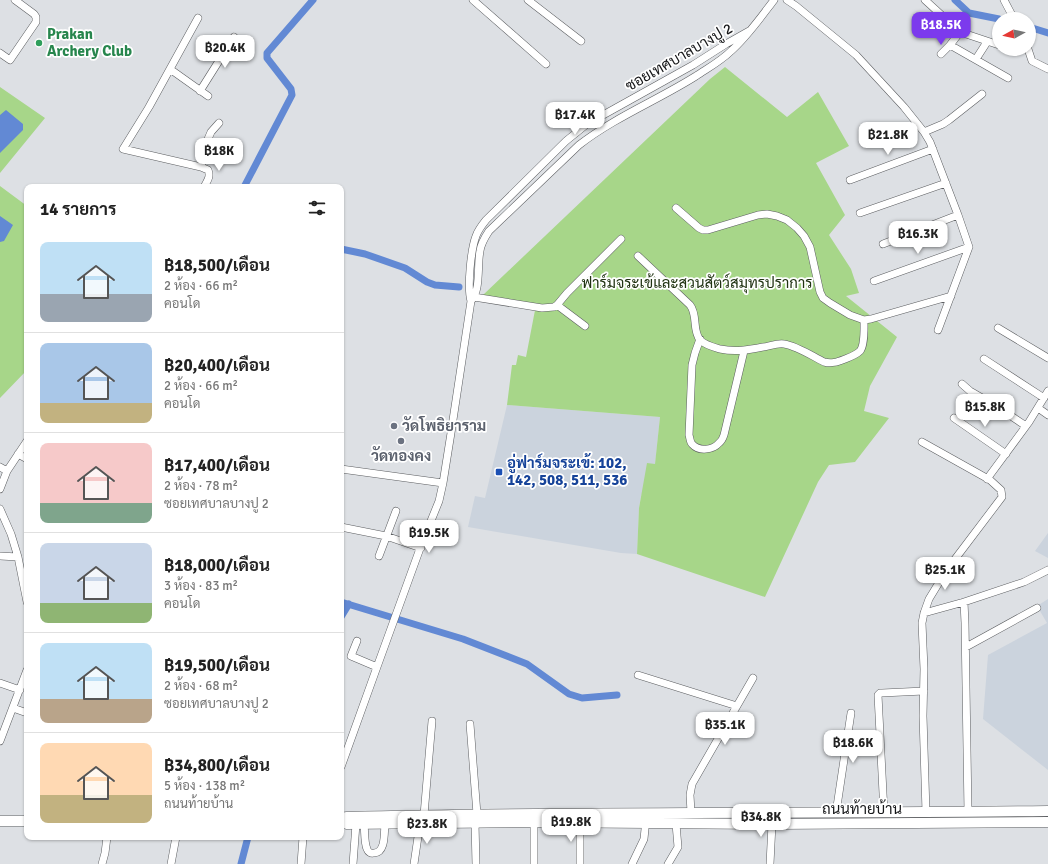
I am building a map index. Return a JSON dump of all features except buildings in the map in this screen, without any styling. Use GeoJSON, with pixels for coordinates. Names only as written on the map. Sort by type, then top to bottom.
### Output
{"type":"FeatureCollection","features":[{"type":"Feature","properties":{"kind":"street"},"geometry":{"type":"LineString","coordinates":[[0,53],[10,60],[36,22],[36,17],[34,14],[15,0]]}},
{"type":"Feature","properties":{"kind":"street"},"geometry":{"type":"LineString","coordinates":[[473,0],[546,64]]}},
{"type":"Feature","properties":{"kind":"street"},"geometry":{"type":"LineString","coordinates":[[528,0],[581,41]]}},
{"type":"Feature","properties":{"kind":"street","name":"ซอยเทศบาลบางปู 2"},"geometry":{"type":"LineString","coordinates":[[344,758],[376,667],[439,501],[472,299],[476,290],[479,256],[482,243],[489,231],[496,224],[588,137],[608,124],[706,70],[732,51],[774,0]]}},
{"type":"Feature","properties":{"kind":"street"},"geometry":{"type":"LineString","coordinates":[[787,0],[856,55],[904,107],[924,132],[933,149],[969,247],[938,330]]}},
{"type":"Feature","properties":{"kind":"street"},"geometry":{"type":"LineString","coordinates":[[925,0],[960,32],[992,43]]}},
{"type":"Feature","properties":{"kind":"street"},"geometry":{"type":"LineString","coordinates":[[1006,1],[1011,12]]}},
{"type":"Feature","properties":{"kind":"street"},"geometry":{"type":"LineString","coordinates":[[921,27],[936,11]]}},
{"type":"Feature","properties":{"kind":"street"},"geometry":{"type":"LineString","coordinates":[[198,18],[123,149],[201,167],[208,170],[210,173],[206,184]]}},
{"type":"Feature","properties":{"kind":"street","name":"ซอยเทศบาลบางปู 2"},"geometry":{"type":"LineString","coordinates":[[472,299],[469,294],[470,276],[473,245],[478,231],[486,220],[545,161],[587,124],[749,32]]}},
{"type":"Feature","properties":{"kind":"street"},"geometry":{"type":"LineString","coordinates":[[941,54],[960,32]]}},
{"type":"Feature","properties":{"kind":"street"},"geometry":{"type":"LineString","coordinates":[[200,90],[234,37]]}},
{"type":"Feature","properties":{"kind":"street"},"geometry":{"type":"LineString","coordinates":[[976,59],[988,42]]}},
{"type":"Feature","properties":{"kind":"street"},"geometry":{"type":"LineString","coordinates":[[950,44],[1008,78]]}},
{"type":"Feature","properties":{"kind":"street"},"geometry":{"type":"LineString","coordinates":[[1030,56],[1032,61],[1048,69]]}},
{"type":"Feature","properties":{"kind":"street"},"geometry":{"type":"LineString","coordinates":[[170,69],[208,96]]}},
{"type":"Feature","properties":{"kind":"street"},"geometry":{"type":"LineString","coordinates":[[924,132],[943,124],[982,94]]}},
{"type":"Feature","properties":{"kind":"street"},"geometry":{"type":"LineString","coordinates":[[201,167],[210,132],[219,123]]}},
{"type":"Feature","properties":{"kind":"street"},"geometry":{"type":"LineString","coordinates":[[850,180],[933,149]]}},
{"type":"Feature","properties":{"kind":"street"},"geometry":{"type":"LineString","coordinates":[[860,213],[946,183]]}},
{"type":"Feature","properties":{"kind":"street"},"geometry":{"type":"LineString","coordinates":[[676,208],[703,230],[708,230],[758,215],[768,214],[787,220],[798,228],[810,247],[820,292],[823,298],[850,315],[864,320],[871,320],[951,296]]}},
{"type":"Feature","properties":{"kind":"street"},"geometry":{"type":"LineString","coordinates":[[883,244],[958,215]]}},
{"type":"Feature","properties":{"kind":"street"},"geometry":{"type":"LineString","coordinates":[[472,299],[542,308],[554,307],[621,239]]}},
{"type":"Feature","properties":{"kind":"street"},"geometry":{"type":"LineString","coordinates":[[874,281],[969,247]]}},
{"type":"Feature","properties":{"kind":"street"},"geometry":{"type":"LineString","coordinates":[[638,256],[692,308],[696,332],[700,339],[714,348],[729,351],[744,351],[783,344],[791,346],[824,362],[835,364],[855,355],[860,351],[863,344],[864,320]]}},
{"type":"Feature","properties":{"kind":"street"},"geometry":{"type":"LineString","coordinates":[[557,305],[585,326]]}},
{"type":"Feature","properties":{"kind":"street"},"geometry":{"type":"LineString","coordinates":[[998,328],[1048,358]]}},
{"type":"Feature","properties":{"kind":"street"},"geometry":{"type":"LineString","coordinates":[[700,339],[692,365],[689,435],[691,443],[702,450],[716,446],[721,442],[724,435],[744,351]]}},
{"type":"Feature","properties":{"kind":"street"},"geometry":{"type":"LineString","coordinates":[[984,358],[1046,394],[1026,426],[987,479]]}},
{"type":"Feature","properties":{"kind":"street"},"geometry":{"type":"LineString","coordinates":[[962,384],[970,391],[1026,426]]}},
{"type":"Feature","properties":{"kind":"street"},"geometry":{"type":"LineString","coordinates":[[1038,408],[1048,415]]}},
{"type":"Feature","properties":{"kind":"street"},"geometry":{"type":"LineString","coordinates":[[954,418],[1006,454]]}},
{"type":"Feature","properties":{"kind":"street"},"geometry":{"type":"LineString","coordinates":[[922,442],[987,479],[1001,490],[1002,497],[946,571],[929,599],[924,613],[922,623],[926,812]]}},
{"type":"Feature","properties":{"kind":"street"},"geometry":{"type":"LineString","coordinates":[[0,488],[7,471],[24,445]]}},
{"type":"Feature","properties":{"kind":"street"},"geometry":{"type":"LineString","coordinates":[[18,454],[24,457]]}},
{"type":"Feature","properties":{"kind":"street"},"geometry":{"type":"LineString","coordinates":[[0,467],[7,471]]}},
{"type":"Feature","properties":{"kind":"street"},"geometry":{"type":"LineString","coordinates":[[344,468],[443,483]]}},
{"type":"Feature","properties":{"kind":"street"},"geometry":{"type":"LineString","coordinates":[[0,509],[11,534],[18,557],[24,587]]}},
{"type":"Feature","properties":{"kind":"street"},"geometry":{"type":"LineString","coordinates":[[379,556],[396,511]]}},
{"type":"Feature","properties":{"kind":"street"},"geometry":{"type":"LineString","coordinates":[[344,528],[386,536],[421,548]]}},
{"type":"Feature","properties":{"kind":"street"},"geometry":{"type":"LineString","coordinates":[[0,556],[18,557]]}},
{"type":"Feature","properties":{"kind":"street"},"geometry":{"type":"LineString","coordinates":[[924,613],[964,602],[1024,582],[1048,570]]}},
{"type":"Feature","properties":{"kind":"street"},"geometry":{"type":"LineString","coordinates":[[964,602],[968,812]]}},
{"type":"Feature","properties":{"kind":"street"},"geometry":{"type":"LineString","coordinates":[[966,647],[1037,608]]}},
{"type":"Feature","properties":{"kind":"street"},"geometry":{"type":"LineString","coordinates":[[357,641],[352,656],[376,667]]}},
{"type":"Feature","properties":{"kind":"street"},"geometry":{"type":"LineString","coordinates":[[638,676],[737,706]]}},
{"type":"Feature","properties":{"kind":"street"},"geometry":{"type":"LineString","coordinates":[[691,812],[690,795],[692,784],[753,678]]}},
{"type":"Feature","properties":{"kind":"street"},"geometry":{"type":"LineString","coordinates":[[0,740],[24,679]]}},
{"type":"Feature","properties":{"kind":"street"},"geometry":{"type":"LineString","coordinates":[[0,683],[20,690]]}},
{"type":"Feature","properties":{"kind":"street"},"geometry":{"type":"LineString","coordinates":[[884,813],[878,695],[882,692],[924,691]]}},
{"type":"Feature","properties":{"kind":"street"},"geometry":{"type":"LineString","coordinates":[[12,708],[24,713]]}},
{"type":"Feature","properties":{"kind":"street"},"geometry":{"type":"LineString","coordinates":[[836,813],[851,713]]}},
{"type":"Feature","properties":{"kind":"street"},"geometry":{"type":"LineString","coordinates":[[414,864],[422,819],[432,721]]}},
{"type":"Feature","properties":{"kind":"street"},"geometry":{"type":"LineString","coordinates":[[470,724],[476,818],[476,864]]}},
{"type":"Feature","properties":{"kind":"street","name":"ถนนท้ายบ้าน"},"geometry":{"type":"LineString","coordinates":[[344,818],[422,819],[691,812],[884,813],[1048,811]]}},
{"type":"Feature","properties":{"kind":"street"},"geometry":{"type":"LineString","coordinates":[[770,864],[772,824],[771,812]]}},
{"type":"Feature","properties":{"kind":"street"},"geometry":{"type":"LineString","coordinates":[[632,864],[644,839],[646,813]]}},
{"type":"Feature","properties":{"kind":"street","name":"ถนนท้ายบ้าน"},"geometry":{"type":"LineString","coordinates":[[476,818],[534,822],[646,824],[1048,822]]}},
{"type":"Feature","properties":{"kind":"street","name":"ถนนท้ายบ้าน"},"geometry":{"type":"LineString","coordinates":[[344,823],[385,824],[422,819]]}},
{"type":"Feature","properties":{"kind":"street"},"geometry":{"type":"LineString","coordinates":[[0,821],[24,821]]}},
{"type":"Feature","properties":{"kind":"street"},"geometry":{"type":"LineString","coordinates":[[534,822],[534,864]]}},
{"type":"Feature","properties":{"kind":"street"},"geometry":{"type":"LineString","coordinates":[[580,823],[580,864]]}},
{"type":"Feature","properties":{"kind":"street"},"geometry":{"type":"LineString","coordinates":[[360,824],[366,848],[372,854],[381,850],[384,844],[385,824]]}},
{"type":"Feature","properties":{"kind":"street"},"geometry":{"type":"LineString","coordinates":[[353,864],[360,824]]}},
{"type":"Feature","properties":{"kind":"street"},"geometry":{"type":"LineString","coordinates":[[668,864],[678,847],[676,824]]}},
{"type":"Feature","properties":{"kind":"street"},"geometry":{"type":"LineString","coordinates":[[102,864],[107,840]]}},
{"type":"Feature","properties":{"kind":"street"},"geometry":{"type":"LineString","coordinates":[[171,864],[175,840]]}},
{"type":"Feature","properties":{"kind":"street"},"geometry":{"type":"LineString","coordinates":[[301,864],[303,840]]}},
{"type":"Feature","properties":{"kind":"shaded area"},"geometry":{"type":"Polygon","coordinates":[[[507,405],[660,417],[655,465],[641,496],[637,554],[621,553],[468,527],[475,496],[485,498],[507,405]]]}},
{"type":"Feature","properties":{"kind":"shaded area"},"geometry":{"type":"Polygon","coordinates":[[[1048,533],[1048,558],[1035,551],[1048,533]]]}},
{"type":"Feature","properties":{"kind":"shaded area"},"geometry":{"type":"Polygon","coordinates":[[[1048,599],[1048,770],[983,719],[988,655],[1047,623],[1037,606],[1048,599]]]}},
{"type":"Feature","properties":{"kind":"green space","name":"ฟาร์มจระเข้และสวนสัตว์สมุทรปราการ"},"geometry":{"type":"Polygon","coordinates":[[[725,67],[787,117],[818,92],[849,146],[816,163],[845,215],[829,235],[851,269],[859,293],[846,296],[897,337],[870,386],[864,411],[889,418],[855,462],[829,465],[818,482],[765,597],[637,554],[639,508],[647,463],[655,464],[660,417],[507,405],[512,365],[516,365],[518,355],[526,357],[536,305],[483,295],[710,79],[725,67]]]}},
{"type":"Feature","properties":{"kind":"green space"},"geometry":{"type":"Polygon","coordinates":[[[0,87],[45,118],[0,173],[0,87]]]}},
{"type":"Feature","properties":{"kind":"green space"},"geometry":{"type":"Polygon","coordinates":[[[0,186],[24,204],[24,373],[0,398],[0,186]]]}},
{"type":"Feature","properties":{"kind":"water"},"geometry":{"type":"Polygon","coordinates":[[[6,110],[23,124],[23,130],[0,153],[0,115],[6,110]]]}},
{"type":"Feature","properties":{"kind":"water"},"geometry":{"type":"Polygon","coordinates":[[[0,216],[13,225],[4,241],[0,242],[0,216]]]}},
{"type":"Feature","properties":{"kind":"waterway"},"geometry":{"type":"LineString","coordinates":[[246,184],[292,95],[291,89],[267,58],[267,53],[313,0]]}},
{"type":"Feature","properties":{"kind":"waterway"},"geometry":{"type":"LineString","coordinates":[[955,0],[969,13],[992,18]]}},
{"type":"Feature","properties":{"kind":"waterway"},"geometry":{"type":"LineString","coordinates":[[1036,29],[1048,33]]}},
{"type":"Feature","properties":{"kind":"waterway"},"geometry":{"type":"LineString","coordinates":[[344,250],[365,254],[405,268],[427,282],[435,285],[459,287]]}},
{"type":"Feature","properties":{"kind":"waterway"},"geometry":{"type":"LineString","coordinates":[[344,603],[463,639],[527,664],[569,694],[582,698],[617,695]]}},
{"type":"Feature","properties":{"kind":"waterway"},"geometry":{"type":"LineString","coordinates":[[344,612],[349,604]]}},
{"type":"Feature","properties":{"kind":"waterway"},"geometry":{"type":"LineString","coordinates":[[241,864],[247,840]]}},
{"type":"Feature","properties":{"kind":"place","name":"Prakan Archery Club"},"geometry":{"type":"Point","coordinates":[39,43]}},
{"type":"Feature","properties":{"kind":"place","name":"วัดโพธิยาราม"},"geometry":{"type":"Point","coordinates":[394,426]}},
{"type":"Feature","properties":{"kind":"place","name":"วัดทองคง"},"geometry":{"type":"Point","coordinates":[401,441]}},
{"type":"Feature","properties":{"kind":"place","name":"อู่ฟาร์มจระเข้: 102, 142, 508, 511, 536"},"geometry":{"type":"Point","coordinates":[499,472]}}]}
